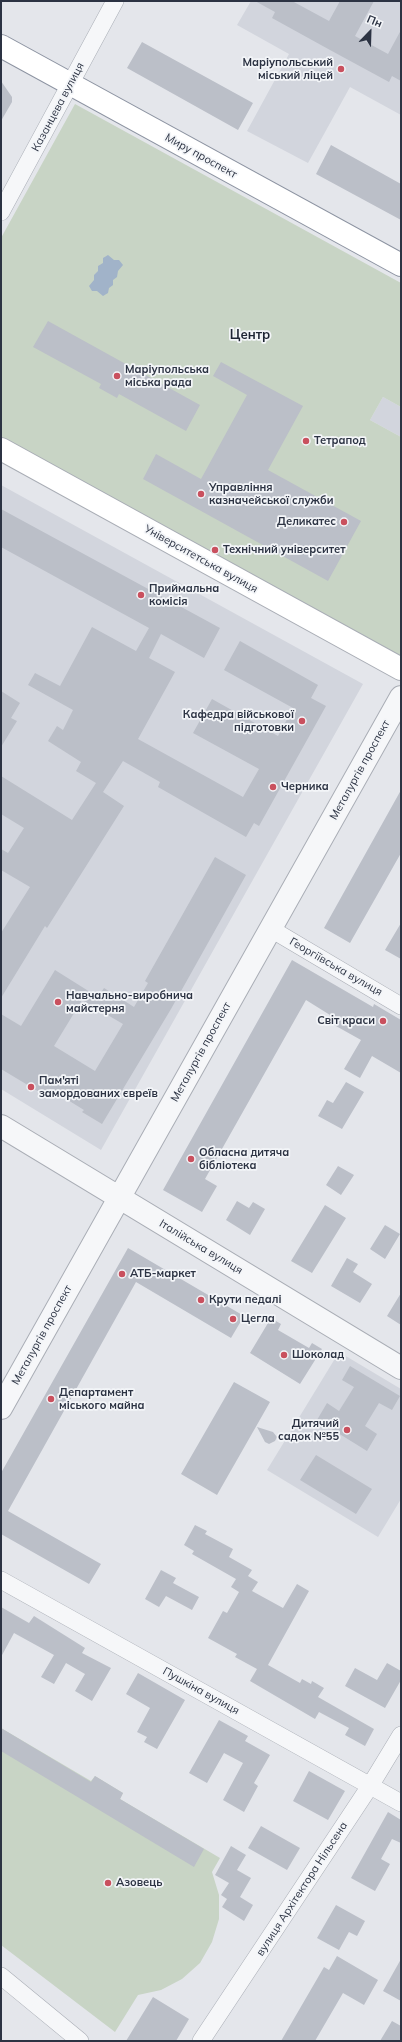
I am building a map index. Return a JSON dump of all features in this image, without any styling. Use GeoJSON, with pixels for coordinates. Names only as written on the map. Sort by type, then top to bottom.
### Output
{"type":"FeatureCollection","features":[{"type":"Feature","properties":{"kind":"main road","name":"Миру проспект"},"geometry":{"type":"LineString","coordinates":[[1,46],[401,265]]}},
{"type":"Feature","properties":{"kind":"main road","name":"Університетська вулиця"},"geometry":{"type":"LineString","coordinates":[[1,449],[401,670]]}},
{"type":"Feature","properties":{"kind":"street","name":"Казанцева вулиця"},"geometry":{"type":"LineString","coordinates":[[1,212],[115,1]]}},
{"type":"Feature","properties":{"kind":"street","name":"Металургів проспект"},"geometry":{"type":"LineString","coordinates":[[1,1408],[401,697]]}},
{"type":"Feature","properties":{"kind":"street","name":"Георгіївська вулиця"},"geometry":{"type":"LineString","coordinates":[[270,929],[401,1006]]}},
{"type":"Feature","properties":{"kind":"street","name":"Італійська вулиця"},"geometry":{"type":"LineString","coordinates":[[1,1126],[401,1368]]}},
{"type":"Feature","properties":{"kind":"street","name":"Пушкіна вулиця"},"geometry":{"type":"LineString","coordinates":[[1,1580],[401,1803]]}},
{"type":"Feature","properties":{"kind":"street","name":"вулиця Архітектора Нільсена"},"geometry":{"type":"LineString","coordinates":[[201,2041],[370,1786],[401,1735]]}},
{"type":"Feature","properties":{"kind":"street"},"geometry":{"type":"LineString","coordinates":[[1,1976],[80,2041]]}},
{"type":"Feature","properties":{"kind":"shaded area","name":"Маріупольський міський ліцей"},"geometry":{"type":"Polygon","coordinates":[[[251,1],[401,1],[401,115],[350,87],[308,163],[247,131],[289,54],[237,25],[251,1]]]}},
{"type":"Feature","properties":{"kind":"shaded area"},"geometry":{"type":"Polygon","coordinates":[[[383,397],[401,407],[401,437],[370,420],[383,397]]]}},
{"type":"Feature","properties":{"kind":"shaded area"},"geometry":{"type":"Polygon","coordinates":[[[1,485],[363,684],[101,1150],[1,1089],[1,485]]]}},
{"type":"Feature","properties":{"kind":"shaded area","name":"Дитячий садок №55"},"geometry":{"type":"Polygon","coordinates":[[[339,1352],[401,1389],[401,1499],[378,1537],[267,1470],[339,1352]]]}},
{"type":"Feature","properties":{"kind":"green space"},"geometry":{"type":"Polygon","coordinates":[[[75,104],[401,283],[401,407],[383,397],[370,420],[401,437],[401,657],[1,437],[1,238],[75,104]]]}},
{"type":"Feature","properties":{"kind":"green space","name":"Азовець"},"geometry":{"type":"Polygon","coordinates":[[[1,1728],[91,1781],[95,1776],[123,1793],[120,1799],[220,1858],[212,1872],[219,1895],[219,1919],[212,1942],[200,1963],[182,1979],[161,1990],[138,1995],[115,2032],[1,1945],[1,1728]]]}},
{"type":"Feature","properties":{"kind":"water"},"geometry":{"type":"Polygon","coordinates":[[[108,255],[114,260],[119,260],[123,265],[118,271],[117,277],[113,280],[113,285],[109,288],[108,293],[103,296],[97,291],[92,291],[89,286],[94,280],[94,275],[98,271],[98,266],[103,263],[103,258],[108,255]]]}},
{"type":"Feature","properties":{"kind":"building"},"geometry":{"type":"Polygon","coordinates":[[[255,1],[292,1],[329,21],[340,1],[374,1],[355,36],[388,54],[401,30],[401,81],[392,76],[389,82],[330,50],[272,18],[275,12],[255,1]]]}},
{"type":"Feature","properties":{"kind":"building"},"geometry":{"type":"Polygon","coordinates":[[[142,42],[253,103],[238,130],[127,68],[142,42]]]}},
{"type":"Feature","properties":{"kind":"building"},"geometry":{"type":"Polygon","coordinates":[[[1,81],[12,97],[12,102],[1,121],[1,81]]]}},
{"type":"Feature","properties":{"kind":"building"},"geometry":{"type":"Polygon","coordinates":[[[331,145],[401,184],[401,220],[316,174],[331,145]]]}},
{"type":"Feature","properties":{"kind":"building"},"geometry":{"type":"Polygon","coordinates":[[[48,321],[200,405],[186,431],[119,394],[117,398],[99,388],[101,384],[33,347],[48,321]]]}},
{"type":"Feature","properties":{"kind":"building"},"geometry":{"type":"Polygon","coordinates":[[[221,362],[303,406],[268,470],[361,521],[328,581],[143,479],[156,454],[201,479],[247,395],[213,376],[221,362]]]}},
{"type":"Feature","properties":{"kind":"building"},"geometry":{"type":"Polygon","coordinates":[[[1,509],[220,628],[204,658],[161,634],[149,658],[175,672],[138,739],[243,797],[259,769],[193,733],[212,699],[278,736],[293,708],[224,670],[240,641],[318,685],[311,698],[326,706],[259,826],[254,823],[246,837],[158,787],[160,782],[123,761],[103,792],[124,806],[47,928],[45,926],[1,998],[1,933],[30,887],[1,870],[1,849],[8,853],[24,828],[1,814],[1,776],[72,820],[96,783],[76,771],[81,762],[48,741],[57,726],[63,730],[73,710],[28,685],[35,673],[60,686],[92,627],[136,651],[149,628],[1,547],[1,509]]]}},
{"type":"Feature","properties":{"kind":"building"},"geometry":{"type":"Polygon","coordinates":[[[1,691],[20,703],[11,718],[17,721],[1,747],[1,691]]]}},
{"type":"Feature","properties":{"kind":"building"},"geometry":{"type":"Polygon","coordinates":[[[401,790],[401,853],[350,943],[324,928],[401,790]]]}},
{"type":"Feature","properties":{"kind":"building"},"geometry":{"type":"Polygon","coordinates":[[[215,857],[246,875],[171,1009],[102,1124],[82,1112],[84,1110],[50,1089],[46,1096],[1,1069],[1,1014],[21,1026],[55,970],[98,997],[104,988],[134,1007],[148,983],[145,981],[215,857]],[[82,1000],[54,1046],[95,1071],[123,1024],[82,1000]]]}},
{"type":"Feature","properties":{"kind":"building"},"geometry":{"type":"Polygon","coordinates":[[[401,923],[401,959],[385,950],[401,923]]]}},
{"type":"Feature","properties":{"kind":"building"},"geometry":{"type":"Polygon","coordinates":[[[292,960],[373,1007],[374,1004],[401,1020],[401,1073],[372,1056],[360,1078],[344,1069],[361,1040],[327,1021],[330,1015],[306,1000],[205,1179],[217,1186],[202,1212],[163,1190],[292,960]]]}},
{"type":"Feature","properties":{"kind":"building"},"geometry":{"type":"Polygon","coordinates":[[[346,1082],[364,1092],[342,1129],[318,1116],[327,1100],[333,1103],[346,1082]]]}},
{"type":"Feature","properties":{"kind":"building"},"geometry":{"type":"Polygon","coordinates":[[[338,1166],[354,1175],[341,1195],[326,1185],[338,1166]]]}},
{"type":"Feature","properties":{"kind":"building"},"geometry":{"type":"Polygon","coordinates":[[[237,1201],[249,1208],[253,1202],[265,1209],[250,1235],[226,1220],[237,1201]]]}},
{"type":"Feature","properties":{"kind":"building"},"geometry":{"type":"Polygon","coordinates":[[[325,1205],[346,1218],[312,1273],[291,1261],[325,1205]]]}},
{"type":"Feature","properties":{"kind":"building"},"geometry":{"type":"Polygon","coordinates":[[[385,1225],[400,1234],[385,1259],[370,1249],[385,1225]]]}},
{"type":"Feature","properties":{"kind":"building"},"geometry":{"type":"Polygon","coordinates":[[[128,1248],[244,1316],[231,1338],[136,1282],[8,1511],[101,1564],[89,1584],[1,1534],[1,1473],[128,1248]]]}},
{"type":"Feature","properties":{"kind":"building"},"geometry":{"type":"Polygon","coordinates":[[[347,1258],[358,1264],[353,1272],[372,1284],[360,1303],[331,1286],[347,1258]]]}},
{"type":"Feature","properties":{"kind":"building"},"geometry":{"type":"Polygon","coordinates":[[[401,1293],[401,1325],[387,1316],[401,1293]]]}},
{"type":"Feature","properties":{"kind":"building"},"geometry":{"type":"Polygon","coordinates":[[[271,1318],[281,1324],[278,1330],[309,1348],[312,1343],[322,1349],[300,1384],[250,1353],[271,1318]]]}},
{"type":"Feature","properties":{"kind":"building"},"geometry":{"type":"Polygon","coordinates":[[[350,1366],[400,1396],[392,1410],[379,1403],[365,1426],[377,1434],[367,1451],[317,1420],[327,1403],[339,1411],[354,1387],[342,1380],[350,1366]]]}},
{"type":"Feature","properties":{"kind":"building"},"geometry":{"type":"Polygon","coordinates":[[[234,1382],[270,1402],[217,1495],[181,1474],[234,1382]]]}},
{"type":"Feature","properties":{"kind":"building"},"geometry":{"type":"Polygon","coordinates":[[[257,1427],[273,1432],[277,1437],[275,1441],[269,1444],[265,1442],[257,1427]]]}},
{"type":"Feature","properties":{"kind":"building"},"geometry":{"type":"Polygon","coordinates":[[[316,1455],[372,1489],[356,1514],[300,1480],[316,1455]]]}},
{"type":"Feature","properties":{"kind":"building"},"geometry":{"type":"Polygon","coordinates":[[[195,1525],[207,1531],[205,1534],[233,1549],[229,1557],[252,1570],[248,1576],[258,1582],[252,1591],[283,1608],[297,1584],[309,1591],[268,1665],[300,1683],[302,1679],[311,1684],[312,1681],[324,1688],[318,1697],[374,1729],[365,1746],[345,1735],[349,1728],[319,1712],[315,1719],[250,1681],[257,1669],[235,1657],[237,1654],[208,1638],[223,1611],[227,1613],[239,1592],[231,1587],[236,1579],[192,1554],[194,1551],[184,1545],[195,1525]]]}},
{"type":"Feature","properties":{"kind":"building"},"geometry":{"type":"Polygon","coordinates":[[[161,1570],[176,1578],[173,1583],[199,1597],[192,1610],[166,1596],[159,1607],[145,1599],[161,1570]]]}},
{"type":"Feature","properties":{"kind":"building"},"geometry":{"type":"Polygon","coordinates":[[[1,1607],[29,1623],[34,1616],[85,1648],[82,1653],[111,1668],[92,1701],[75,1691],[85,1674],[66,1663],[54,1684],[41,1677],[54,1655],[14,1633],[1,1657],[1,1607]]]}},
{"type":"Feature","properties":{"kind":"building"},"geometry":{"type":"Polygon","coordinates":[[[387,1663],[401,1671],[401,1680],[385,1708],[345,1686],[355,1668],[377,1680],[387,1663]]]}},
{"type":"Feature","properties":{"kind":"building"},"geometry":{"type":"Polygon","coordinates":[[[138,1673],[185,1700],[157,1749],[144,1742],[147,1737],[137,1732],[150,1708],[126,1694],[138,1673]]]}},
{"type":"Feature","properties":{"kind":"building"},"geometry":{"type":"Polygon","coordinates":[[[219,1720],[248,1736],[245,1741],[270,1755],[254,1783],[258,1786],[244,1812],[223,1800],[243,1763],[224,1753],[207,1783],[189,1773],[219,1720]]]}},
{"type":"Feature","properties":{"kind":"building"},"geometry":{"type":"Polygon","coordinates":[[[1,1728],[91,1782],[95,1776],[123,1793],[120,1799],[204,1849],[194,1867],[1,1751],[1,1728]]]}},
{"type":"Feature","properties":{"kind":"building"},"geometry":{"type":"Polygon","coordinates":[[[309,1771],[345,1791],[328,1820],[293,1801],[309,1771]]]}},
{"type":"Feature","properties":{"kind":"building"},"geometry":{"type":"Polygon","coordinates":[[[388,1812],[401,1820],[401,1843],[392,1839],[381,1859],[390,1864],[375,1891],[351,1878],[388,1812]]]}},
{"type":"Feature","properties":{"kind":"building"},"geometry":{"type":"Polygon","coordinates":[[[261,1826],[300,1848],[287,1870],[248,1848],[261,1826]]]}},
{"type":"Feature","properties":{"kind":"building"},"geometry":{"type":"Polygon","coordinates":[[[231,1846],[246,1855],[237,1870],[251,1878],[240,1897],[253,1905],[244,1921],[222,1907],[227,1899],[221,1895],[229,1883],[215,1875],[231,1846]]]}},
{"type":"Feature","properties":{"kind":"building"},"geometry":{"type":"Polygon","coordinates":[[[336,1905],[365,1921],[357,1936],[349,1932],[339,1950],[317,1938],[336,1905]]]}},
{"type":"Feature","properties":{"kind":"building"},"geometry":{"type":"Polygon","coordinates":[[[337,1956],[378,1980],[364,2005],[343,1993],[315,2041],[281,2041],[324,1967],[329,1970],[337,1956]]]}},
{"type":"Feature","properties":{"kind":"building"},"geometry":{"type":"Polygon","coordinates":[[[401,1959],[401,2001],[383,1991],[401,1959]]]}},
{"type":"Feature","properties":{"kind":"building"},"geometry":{"type":"Polygon","coordinates":[[[153,1997],[189,2019],[176,2041],[126,2041],[153,1997]]]}},
{"type":"Feature","properties":{"kind":"building"},"geometry":{"type":"Polygon","coordinates":[[[392,2021],[401,2026],[401,2041],[380,2041],[392,2021]]]}},
{"type":"Feature","properties":{"kind":"place","name":"Маріупольський міський ліцей"},"geometry":{"type":"Point","coordinates":[341,69]}},
{"type":"Feature","properties":{"kind":"place","name":"Маріупольська міська рада"},"geometry":{"type":"Point","coordinates":[117,376]}},
{"type":"Feature","properties":{"kind":"place","name":"Тетрапод"},"geometry":{"type":"Point","coordinates":[306,441]}},
{"type":"Feature","properties":{"kind":"place","name":"Управління казначейської служби"},"geometry":{"type":"Point","coordinates":[201,494]}},
{"type":"Feature","properties":{"kind":"place","name":"Деликатес"},"geometry":{"type":"Point","coordinates":[344,522]}},
{"type":"Feature","properties":{"kind":"place","name":"Технічний університет"},"geometry":{"type":"Point","coordinates":[215,550]}},
{"type":"Feature","properties":{"kind":"place","name":"Приймальна комісія"},"geometry":{"type":"Point","coordinates":[141,595]}},
{"type":"Feature","properties":{"kind":"place","name":"Кафедра військової підготовки"},"geometry":{"type":"Point","coordinates":[302,721]}},
{"type":"Feature","properties":{"kind":"place","name":"Черника"},"geometry":{"type":"Point","coordinates":[273,787]}},
{"type":"Feature","properties":{"kind":"place","name":"Навчально-виробнича майстерня"},"geometry":{"type":"Point","coordinates":[58,1002]}},
{"type":"Feature","properties":{"kind":"place","name":"Свiт краси"},"geometry":{"type":"Point","coordinates":[383,1021]}},
{"type":"Feature","properties":{"kind":"place","name":"Пам'яті замордованих євреїв"},"geometry":{"type":"Point","coordinates":[31,1087]}},
{"type":"Feature","properties":{"kind":"place","name":"Обласна дитяча бібліотека"},"geometry":{"type":"Point","coordinates":[191,1159]}},
{"type":"Feature","properties":{"kind":"place","name":"АТБ-маркет"},"geometry":{"type":"Point","coordinates":[122,1274]}},
{"type":"Feature","properties":{"kind":"place","name":"Крути педалі"},"geometry":{"type":"Point","coordinates":[201,1300]}},
{"type":"Feature","properties":{"kind":"place","name":"Цегла"},"geometry":{"type":"Point","coordinates":[233,1319]}},
{"type":"Feature","properties":{"kind":"place","name":"Шоколад"},"geometry":{"type":"Point","coordinates":[284,1355]}},
{"type":"Feature","properties":{"kind":"place","name":"Департамент міського майна"},"geometry":{"type":"Point","coordinates":[51,1399]}},
{"type":"Feature","properties":{"kind":"place","name":"Дитячий садок №55"},"geometry":{"type":"Point","coordinates":[347,1430]}},
{"type":"Feature","properties":{"kind":"place","name":"Азовець"},"geometry":{"type":"Point","coordinates":[108,1883]}},
{"type":"Feature","properties":{"kind":"district","name":"Центр"},"geometry":{"type":"Point","coordinates":[250,335]}}]}
